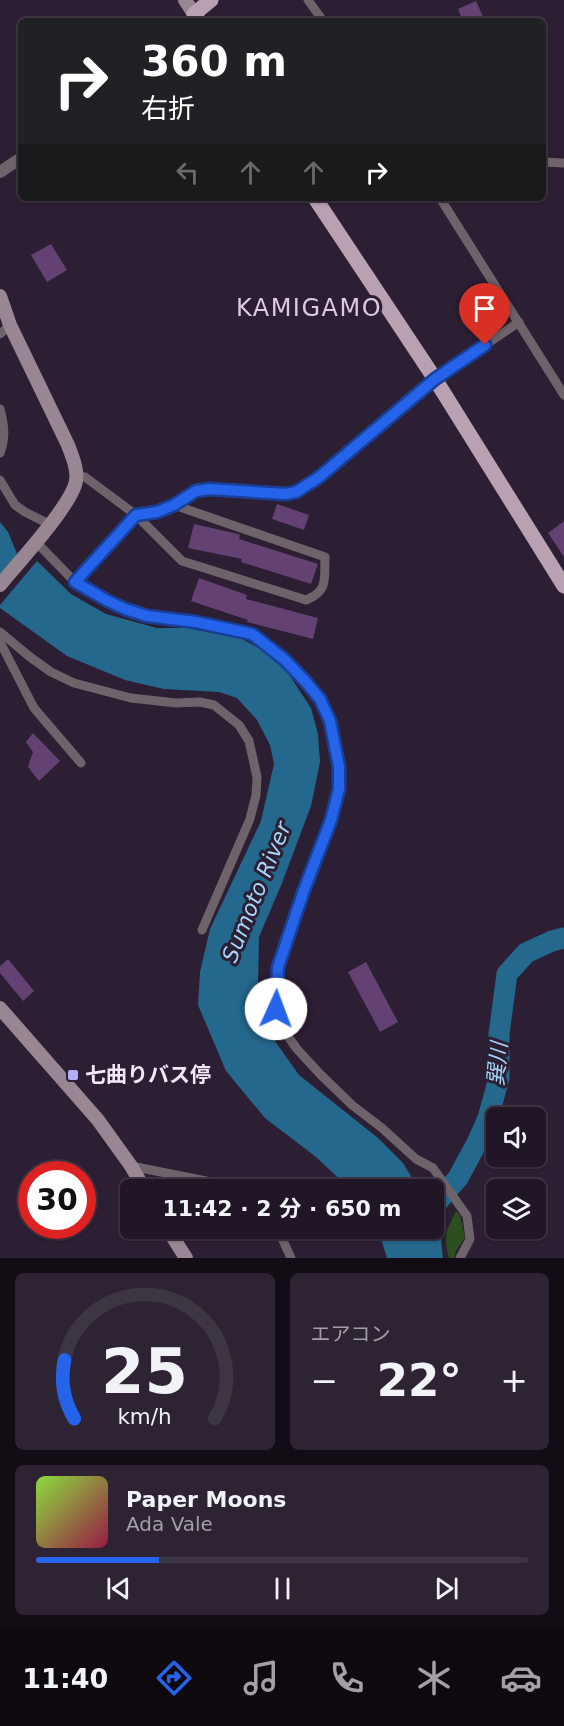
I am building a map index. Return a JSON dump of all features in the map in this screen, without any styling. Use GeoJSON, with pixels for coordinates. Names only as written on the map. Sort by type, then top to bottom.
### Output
{"type":"FeatureCollection","features":[{"type":"Feature","properties":{"kind":"main road"},"geometry":{"type":"LineString","coordinates":[[185,0],[193,18]]}},
{"type":"Feature","properties":{"kind":"main road"},"geometry":{"type":"LineString","coordinates":[[194,18],[211,0]]}},
{"type":"Feature","properties":{"kind":"main road"},"geometry":{"type":"LineString","coordinates":[[317,201],[435,379],[564,586]]}},
{"type":"Feature","properties":{"kind":"main road"},"geometry":{"type":"LineString","coordinates":[[0,296],[10,324],[74,459],[76,476],[73,491],[36,542],[0,585]]}},
{"type":"Feature","properties":{"kind":"main road"},"geometry":{"type":"LineString","coordinates":[[0,1008],[98,1119],[139,1179]]}},
{"type":"Feature","properties":{"kind":"main road"},"geometry":{"type":"LineString","coordinates":[[175,1239],[186,1258]]}},
{"type":"Feature","properties":{"kind":"street"},"geometry":{"type":"LineString","coordinates":[[308,0],[321,18]]}},
{"type":"Feature","properties":{"kind":"street"},"geometry":{"type":"LineString","coordinates":[[0,172],[18,160]]}},
{"type":"Feature","properties":{"kind":"street"},"geometry":{"type":"LineString","coordinates":[[546,162],[564,163]]}},
{"type":"Feature","properties":{"kind":"street"},"geometry":{"type":"LineString","coordinates":[[442,201],[564,395]]}},
{"type":"Feature","properties":{"kind":"street"},"geometry":{"type":"LineString","coordinates":[[75,582],[136,515],[157,512],[174,505],[196,491],[209,489],[286,494],[296,492],[318,478],[435,379],[519,322]]}},
{"type":"Feature","properties":{"kind":"street"},"geometry":{"type":"LineString","coordinates":[[0,334],[10,324]]}},
{"type":"Feature","properties":{"kind":"street"},"geometry":{"type":"LineString","coordinates":[[0,409],[4,428],[3,447],[0,453]]}},
{"type":"Feature","properties":{"kind":"street"},"geometry":{"type":"LineString","coordinates":[[76,476],[85,477],[136,515],[182,561],[306,600],[317,596],[324,584],[325,557],[174,505]]}},
{"type":"Feature","properties":{"kind":"street"},"geometry":{"type":"LineString","coordinates":[[0,480],[15,505],[25,513],[49,524]]}},
{"type":"Feature","properties":{"kind":"street"},"geometry":{"type":"LineString","coordinates":[[36,542],[75,582],[125,609],[147,616],[196,622],[252,634],[285,660],[320,699],[330,721],[335,743],[339,767],[339,789],[331,820],[278,967],[276,1009],[289,1038],[320,1074],[352,1105],[416,1159],[433,1168],[467,1216],[470,1239],[460,1258]]}},
{"type":"Feature","properties":{"kind":"street"},"geometry":{"type":"LineString","coordinates":[[0,632],[51,672],[74,683],[131,698],[176,703],[200,702],[214,705],[239,725],[249,741],[257,777],[256,795],[250,819],[202,930]]}},
{"type":"Feature","properties":{"kind":"street"},"geometry":{"type":"LineString","coordinates":[[0,642],[34,708],[81,763]]}},
{"type":"Feature","properties":{"kind":"street"},"geometry":{"type":"LineString","coordinates":[[131,1166],[196,1179]]}},
{"type":"Feature","properties":{"kind":"street"},"geometry":{"type":"LineString","coordinates":[[282,1239],[291,1258]]}},
{"type":"Feature","properties":{"kind":"green space"},"geometry":{"type":"Polygon","coordinates":[[[456,1211],[460,1215],[465,1237],[454,1258],[449,1258],[446,1234],[456,1211]]]}},
{"type":"Feature","properties":{"kind":"water"},"geometry":{"type":"Polygon","coordinates":[[[0,522],[8,532],[18,556],[0,578],[0,522]]]}},
{"type":"Feature","properties":{"kind":"water","name":"Sumoto River"},"geometry":{"type":"Polygon","coordinates":[[[37,561],[71,594],[106,614],[157,628],[187,628],[242,639],[264,651],[288,673],[311,708],[318,734],[320,762],[311,806],[259,937],[258,984],[267,1030],[299,1075],[378,1138],[403,1163],[413,1179],[339,1179],[316,1157],[265,1118],[226,1071],[198,1005],[200,972],[210,929],[261,821],[274,764],[270,745],[257,720],[237,698],[219,692],[164,689],[125,680],[67,656],[0,608],[0,605],[37,561]]]}},
{"type":"Feature","properties":{"kind":"water"},"geometry":{"type":"Polygon","coordinates":[[[381,1239],[441,1239],[443,1258],[387,1258],[381,1239]]]}},
{"type":"Feature","properties":{"kind":"building"},"geometry":{"type":"Polygon","coordinates":[[[476,1],[484,18],[462,18],[458,9],[476,1]]]}},
{"type":"Feature","properties":{"kind":"building"},"geometry":{"type":"Polygon","coordinates":[[[51,244],[67,270],[47,282],[31,255],[51,244]]]}},
{"type":"Feature","properties":{"kind":"building"},"geometry":{"type":"Polygon","coordinates":[[[277,504],[309,515],[304,530],[272,519],[277,504]]]}},
{"type":"Feature","properties":{"kind":"building"},"geometry":{"type":"Polygon","coordinates":[[[564,521],[564,557],[548,533],[564,521]]]}},
{"type":"Feature","properties":{"kind":"building"},"geometry":{"type":"Polygon","coordinates":[[[194,524],[234,533],[240,535],[239,539],[318,564],[311,584],[241,562],[242,559],[188,548],[194,524]]]}},
{"type":"Feature","properties":{"kind":"building"},"geometry":{"type":"Polygon","coordinates":[[[199,578],[247,595],[246,599],[318,618],[313,639],[247,622],[248,620],[191,601],[199,578]]]}},
{"type":"Feature","properties":{"kind":"building"},"geometry":{"type":"Polygon","coordinates":[[[33,733],[60,761],[39,781],[28,767],[33,752],[26,742],[33,733]]]}},
{"type":"Feature","properties":{"kind":"building"},"geometry":{"type":"Polygon","coordinates":[[[8,959],[34,991],[23,1001],[0,973],[0,966],[8,959]]]}},
{"type":"Feature","properties":{"kind":"building"},"geometry":{"type":"Polygon","coordinates":[[[366,962],[398,1022],[380,1032],[348,972],[366,962]]]}},
{"type":"Feature","properties":{"kind":"waterway","name":"巽川"},"geometry":{"type":"LineString","coordinates":[[444,1194],[458,1178],[488,1118],[499,1078],[499,1034],[507,974],[526,953],[564,938]]}},
{"type":"Feature","properties":{"kind":"place","name":"七曲りバス停"},"geometry":{"type":"Point","coordinates":[73,1075]}},
{"type":"Feature","properties":{"kind":"district","name":"KAMIGAMO"},"geometry":{"type":"Point","coordinates":[309,308]}},
{"type":"Feature","properties":{"kind":"route"},"geometry":{"type":"LineString","coordinates":[[276,1009],[278,967],[331,820],[339,789],[339,767],[335,743],[330,721],[320,699],[285,660],[252,634],[196,622],[147,616],[125,609],[75,582],[136,515],[157,512],[174,505],[196,491],[209,489],[286,494],[296,492],[318,478],[435,379],[485,345]]}}]}
